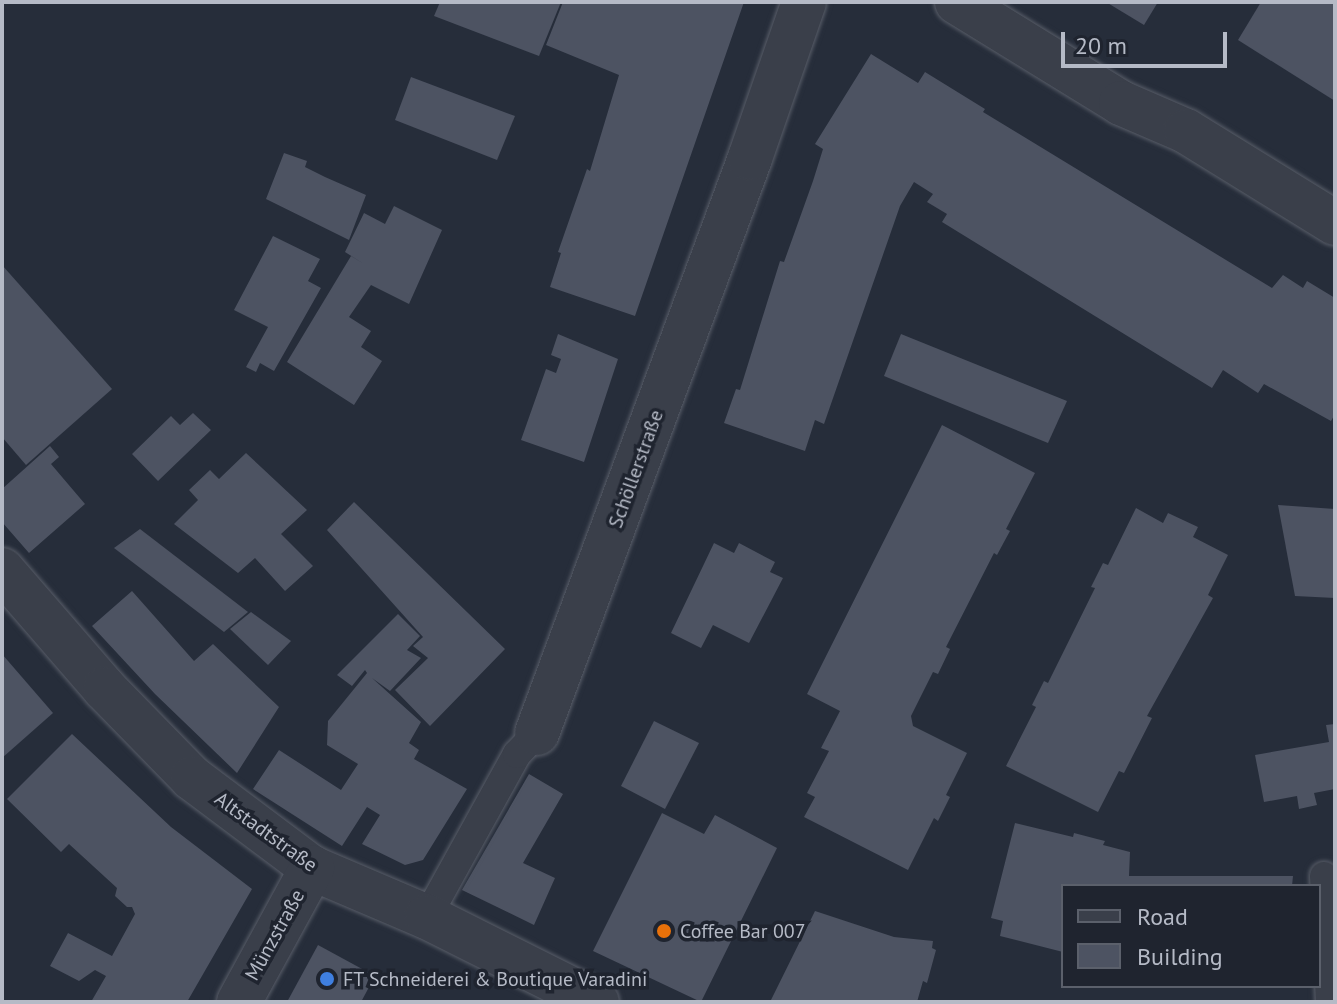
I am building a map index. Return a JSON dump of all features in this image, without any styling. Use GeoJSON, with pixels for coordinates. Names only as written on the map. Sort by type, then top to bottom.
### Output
{"type":"FeatureCollection","features":[{"type":"Feature","properties":{"kind":"street","name":"Schöllerstraße"},"geometry":{"type":"LineString","coordinates":[[537,733],[734,202],[804,2]]}},
{"type":"Feature","properties":{"kind":"street"},"geometry":{"type":"LineString","coordinates":[[957,2],[1121,103],[1186,131],[1335,223]]}},
{"type":"Feature","properties":{"kind":"street","name":"Altstadtstraße"},"geometry":{"type":"LineString","coordinates":[[2,570],[105,689],[192,778],[312,868],[427,917],[597,1002]]}},
{"type":"Feature","properties":{"kind":"street","name":"Münzstraße"},"geometry":{"type":"LineString","coordinates":[[239,1002],[312,868]]}},
{"type":"Feature","properties":{"kind":"lane","name":"Schöllerstraße"},"geometry":{"type":"LineString","coordinates":[[427,917],[517,754],[537,733]]}},
{"type":"Feature","properties":{"kind":"lane"},"geometry":{"type":"LineString","coordinates":[[1324,876],[1330,1002]]}},
{"type":"Feature","properties":{"kind":"building"},"geometry":{"type":"Polygon","coordinates":[[[440,2],[561,2],[539,56],[434,16],[440,2]]]}},
{"type":"Feature","properties":{"kind":"building"},"geometry":{"type":"Polygon","coordinates":[[[563,2],[744,2],[635,316],[550,287],[561,253],[558,252],[587,169],[590,171],[619,75],[546,45],[563,2]]]}},
{"type":"Feature","properties":{"kind":"building"},"geometry":{"type":"Polygon","coordinates":[[[1106,2],[1158,2],[1144,25],[1106,2]]]}},
{"type":"Feature","properties":{"kind":"building"},"geometry":{"type":"Polygon","coordinates":[[[1261,2],[1335,2],[1335,101],[1238,40],[1261,2]]]}},
{"type":"Feature","properties":{"kind":"building"},"geometry":{"type":"Polygon","coordinates":[[[871,54],[918,83],[925,72],[985,109],[983,112],[1272,288],[1283,275],[1303,288],[1307,281],[1335,298],[1335,414],[1331,421],[1264,384],[1258,393],[1223,370],[1212,388],[942,222],[947,214],[927,202],[933,194],[914,182],[900,206],[824,424],[815,420],[805,451],[724,423],[736,389],[740,390],[780,261],[784,262],[813,181],[823,149],[815,144],[871,54]]]}},
{"type":"Feature","properties":{"kind":"building"},"geometry":{"type":"Polygon","coordinates":[[[411,77],[515,116],[497,160],[395,120],[411,77]]]}},
{"type":"Feature","properties":{"kind":"building"},"geometry":{"type":"Polygon","coordinates":[[[284,153],[307,161],[305,167],[366,195],[349,240],[266,199],[284,153]]]}},
{"type":"Feature","properties":{"kind":"building"},"geometry":{"type":"Polygon","coordinates":[[[394,206],[442,230],[409,304],[371,285],[349,317],[371,331],[361,347],[382,361],[354,405],[287,362],[351,256],[364,264],[345,252],[364,213],[385,224],[394,206]]]}},
{"type":"Feature","properties":{"kind":"building"},"geometry":{"type":"Polygon","coordinates":[[[273,236],[320,259],[308,281],[321,288],[274,371],[260,363],[256,372],[246,367],[268,327],[234,310],[273,236]]]}},
{"type":"Feature","properties":{"kind":"building"},"geometry":{"type":"Polygon","coordinates":[[[2,265],[112,389],[26,465],[2,437],[2,265]]]}},
{"type":"Feature","properties":{"kind":"building"},"geometry":{"type":"Polygon","coordinates":[[[558,334],[618,359],[584,462],[521,440],[546,369],[556,373],[561,359],[551,355],[558,334]]]}},
{"type":"Feature","properties":{"kind":"building"},"geometry":{"type":"Polygon","coordinates":[[[901,334],[1067,401],[1048,443],[884,376],[901,334]]]}},
{"type":"Feature","properties":{"kind":"building"},"geometry":{"type":"Polygon","coordinates":[[[193,413],[211,430],[158,481],[132,454],[171,416],[180,425],[193,413]]]}},
{"type":"Feature","properties":{"kind":"building"},"geometry":{"type":"Polygon","coordinates":[[[942,425],[1035,473],[1006,529],[1010,531],[997,555],[994,553],[946,647],[950,649],[938,674],[933,672],[911,716],[913,726],[967,753],[946,795],[950,797],[938,821],[934,818],[908,870],[804,817],[815,797],[807,793],[829,751],[821,748],[840,711],[807,694],[942,425]]]}},
{"type":"Feature","properties":{"kind":"building"},"geometry":{"type":"Polygon","coordinates":[[[50,446],[59,457],[51,464],[85,504],[29,553],[2,522],[2,489],[50,446]]]}},
{"type":"Feature","properties":{"kind":"building"},"geometry":{"type":"Polygon","coordinates":[[[246,453],[307,510],[281,534],[313,566],[285,591],[255,558],[238,573],[174,524],[198,500],[189,490],[210,470],[219,479],[246,453]]]}},
{"type":"Feature","properties":{"kind":"building"},"geometry":{"type":"Polygon","coordinates":[[[354,502],[505,649],[430,726],[395,690],[428,658],[413,646],[423,637],[327,530],[354,502]]]}},
{"type":"Feature","properties":{"kind":"building"},"geometry":{"type":"Polygon","coordinates":[[[1278,505],[1335,509],[1335,598],[1295,596],[1278,505]]]}},
{"type":"Feature","properties":{"kind":"building"},"geometry":{"type":"Polygon","coordinates":[[[1136,508],[1163,523],[1168,513],[1198,527],[1193,537],[1228,555],[1208,595],[1213,598],[1147,716],[1152,718],[1124,773],[1119,771],[1098,812],[1006,766],[1036,707],[1032,705],[1044,681],[1048,683],[1095,588],[1091,587],[1103,563],[1108,565],[1136,508]]]}},
{"type":"Feature","properties":{"kind":"building"},"geometry":{"type":"Polygon","coordinates":[[[140,529],[248,612],[224,632],[114,548],[140,529]]]}},
{"type":"Feature","properties":{"kind":"building"},"geometry":{"type":"Polygon","coordinates":[[[714,543],[734,553],[739,543],[775,562],[770,572],[783,578],[749,643],[713,625],[701,648],[671,633],[714,543]]]}},
{"type":"Feature","properties":{"kind":"building"},"geometry":{"type":"Polygon","coordinates":[[[132,591],[194,661],[213,644],[279,707],[237,773],[155,694],[92,626],[132,591]]]}},
{"type":"Feature","properties":{"kind":"building"},"geometry":{"type":"Polygon","coordinates":[[[251,612],[291,641],[268,665],[230,629],[251,612]]]}},
{"type":"Feature","properties":{"kind":"building"},"geometry":{"type":"Polygon","coordinates":[[[398,614],[420,636],[407,650],[421,658],[390,691],[372,678],[421,722],[409,743],[419,750],[414,759],[467,789],[423,860],[405,865],[362,844],[380,815],[367,807],[342,846],[253,789],[279,750],[341,790],[358,764],[327,745],[328,721],[367,673],[365,670],[352,686],[337,675],[398,614]]]}},
{"type":"Feature","properties":{"kind":"building"},"geometry":{"type":"Polygon","coordinates":[[[2,654],[53,713],[2,758],[2,654]]]}},
{"type":"Feature","properties":{"kind":"building"},"geometry":{"type":"Polygon","coordinates":[[[654,721],[699,743],[665,809],[621,786],[654,721]]]}},
{"type":"Feature","properties":{"kind":"building"},"geometry":{"type":"Polygon","coordinates":[[[1335,724],[1335,789],[1314,793],[1317,805],[1299,809],[1297,796],[1264,802],[1255,755],[1329,742],[1326,725],[1335,724]]]}},
{"type":"Feature","properties":{"kind":"building"},"geometry":{"type":"Polygon","coordinates":[[[72,734],[171,827],[252,889],[187,1002],[91,1002],[106,976],[95,970],[79,981],[50,966],[68,933],[112,956],[135,914],[132,907],[127,907],[115,896],[117,888],[69,844],[61,852],[7,799],[72,734]]]}},
{"type":"Feature","properties":{"kind":"building"},"geometry":{"type":"Polygon","coordinates":[[[529,774],[563,794],[523,863],[555,878],[534,925],[462,890],[529,774]]]}},
{"type":"Feature","properties":{"kind":"building"},"geometry":{"type":"Polygon","coordinates":[[[662,813],[704,834],[715,815],[777,848],[701,1002],[593,951],[662,813]]]}},
{"type":"Feature","properties":{"kind":"building"},"geometry":{"type":"Polygon","coordinates":[[[1015,823],[1073,837],[1074,833],[1130,852],[1129,876],[1293,876],[1292,884],[1061,884],[1061,951],[1000,936],[1003,921],[991,918],[1015,823]]]}},
{"type":"Feature","properties":{"kind":"building"},"geometry":{"type":"Polygon","coordinates":[[[815,911],[894,937],[933,941],[932,948],[936,950],[927,983],[923,981],[917,1002],[770,1002],[815,911]]]}},
{"type":"Feature","properties":{"kind":"building"},"geometry":{"type":"Polygon","coordinates":[[[318,945],[375,976],[361,1002],[287,1002],[318,945]]]}},
{"type":"Feature","properties":{"kind":"place","name":"Coffee Bar 007"},"geometry":{"type":"Point","coordinates":[664,931]}},
{"type":"Feature","properties":{"kind":"place","name":"FT Schneiderei & Boutique Varadini"},"geometry":{"type":"Point","coordinates":[327,979]}}]}
